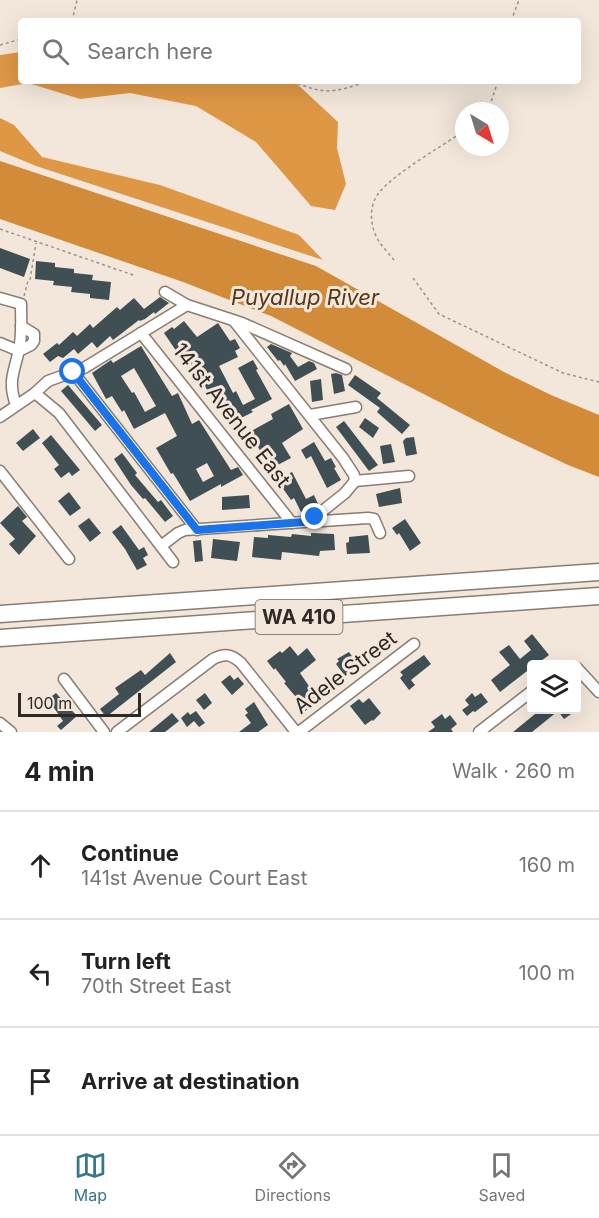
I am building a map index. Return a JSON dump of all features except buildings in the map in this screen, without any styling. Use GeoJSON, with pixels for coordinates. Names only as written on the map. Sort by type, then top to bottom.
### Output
{"type":"FeatureCollection","features":[{"type":"Feature","properties":{"kind":"highway","name":"WA 410"},"geometry":{"type":"LineString","coordinates":[[0,614],[599,572]]}},
{"type":"Feature","properties":{"kind":"highway","name":"WA 410"},"geometry":{"type":"LineString","coordinates":[[0,639],[599,596]]}},
{"type":"Feature","properties":{"kind":"street"},"geometry":{"type":"LineString","coordinates":[[165,292],[187,304],[234,321],[346,369]]}},
{"type":"Feature","properties":{"kind":"street"},"geometry":{"type":"LineString","coordinates":[[0,298],[21,304],[19,351],[12,371],[16,405]]}},
{"type":"Feature","properties":{"kind":"street"},"geometry":{"type":"LineString","coordinates":[[0,417],[48,381],[84,368],[187,304]]}},
{"type":"Feature","properties":{"kind":"street"},"geometry":{"type":"LineString","coordinates":[[234,321],[310,415],[347,464],[355,480]]}},
{"type":"Feature","properties":{"kind":"street","name":"141st Avenue East"},"geometry":{"type":"LineString","coordinates":[[141,333],[292,523]]}},
{"type":"Feature","properties":{"kind":"street"},"geometry":{"type":"LineString","coordinates":[[0,343],[19,351]]}},
{"type":"Feature","properties":{"kind":"street"},"geometry":{"type":"LineString","coordinates":[[73,372],[197,530]]}},
{"type":"Feature","properties":{"kind":"street"},"geometry":{"type":"LineString","coordinates":[[35,393],[58,413],[173,562]]}},
{"type":"Feature","properties":{"kind":"street"},"geometry":{"type":"LineString","coordinates":[[310,415],[356,407]]}},
{"type":"Feature","properties":{"kind":"street"},"geometry":{"type":"LineString","coordinates":[[0,471],[69,559]]}},
{"type":"Feature","properties":{"kind":"street"},"geometry":{"type":"LineString","coordinates":[[310,520],[345,493],[355,480],[409,476]]}},
{"type":"Feature","properties":{"kind":"street"},"geometry":{"type":"LineString","coordinates":[[161,546],[185,530],[310,520],[374,519],[380,533]]}},
{"type":"Feature","properties":{"kind":"street","name":"Adele Street"},"geometry":{"type":"LineString","coordinates":[[298,732],[414,644]]}},
{"type":"Feature","properties":{"kind":"street"},"geometry":{"type":"LineString","coordinates":[[117,732],[213,659],[223,655],[230,655],[241,663],[298,732]]}},
{"type":"Feature","properties":{"kind":"street"},"geometry":{"type":"LineString","coordinates":[[581,672],[597,686]]}},
{"type":"Feature","properties":{"kind":"street"},"geometry":{"type":"LineString","coordinates":[[64,679],[104,732]]}},
{"type":"Feature","properties":{"kind":"street"},"geometry":{"type":"LineString","coordinates":[[479,732],[527,694]]}},
{"type":"Feature","properties":{"kind":"street"},"geometry":{"type":"LineString","coordinates":[[0,723],[11,732]]}},
{"type":"Feature","properties":{"kind":"path"},"geometry":{"type":"LineString","coordinates":[[73,18],[77,0]]}},
{"type":"Feature","properties":{"kind":"path"},"geometry":{"type":"LineString","coordinates":[[512,18],[519,0]]}},
{"type":"Feature","properties":{"kind":"path"},"geometry":{"type":"LineString","coordinates":[[0,45],[18,40]]}},
{"type":"Feature","properties":{"kind":"path"},"geometry":{"type":"LineString","coordinates":[[300,84],[323,92],[359,84]]}},
{"type":"Feature","properties":{"kind":"path"},"geometry":{"type":"LineString","coordinates":[[491,102],[497,84]]}},
{"type":"Feature","properties":{"kind":"path"},"geometry":{"type":"LineString","coordinates":[[394,260],[377,238],[372,220],[372,208],[377,194],[394,178],[455,137]]}},
{"type":"Feature","properties":{"kind":"path"},"geometry":{"type":"LineString","coordinates":[[0,229],[136,276]]}},
{"type":"Feature","properties":{"kind":"path"},"geometry":{"type":"LineString","coordinates":[[21,304],[30,280],[37,242]]}},
{"type":"Feature","properties":{"kind":"path"},"geometry":{"type":"LineString","coordinates":[[413,278],[439,315],[563,373],[599,382]]}},
{"type":"Feature","properties":{"kind":"shaded area"},"geometry":{"type":"Polygon","coordinates":[[[18,52],[18,84],[22,84],[0,88],[0,55],[18,52]]]}},
{"type":"Feature","properties":{"kind":"shaded area"},"geometry":{"type":"Polygon","coordinates":[[[31,84],[297,84],[338,122],[337,148],[346,184],[335,210],[311,206],[256,142],[196,106],[130,93],[80,99],[31,84]]]}},
{"type":"Feature","properties":{"kind":"shaded area"},"geometry":{"type":"Polygon","coordinates":[[[0,118],[14,125],[42,157],[160,185],[299,235],[323,260],[36,166],[0,151],[0,118]]]}},
{"type":"Feature","properties":{"kind":"water","name":"Puyallup River"},"geometry":{"type":"Polygon","coordinates":[[[0,161],[316,266],[504,372],[599,415],[599,477],[498,432],[271,316],[183,282],[0,219],[0,161]]]}},
{"type":"Feature","properties":{"kind":"route"},"geometry":{"type":"LineString","coordinates":[[73,372],[197,530],[304,522],[315,517]]}}]}
